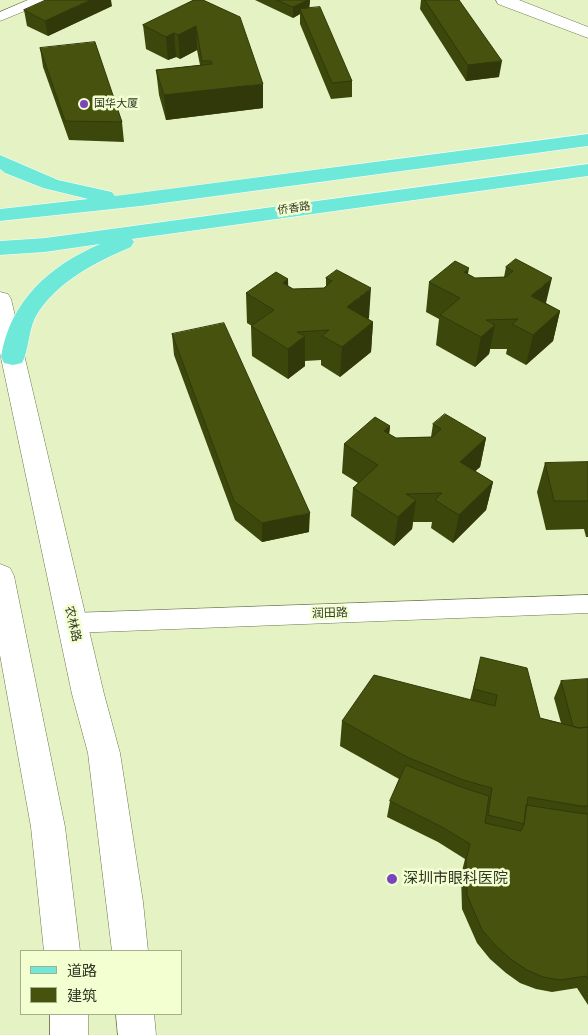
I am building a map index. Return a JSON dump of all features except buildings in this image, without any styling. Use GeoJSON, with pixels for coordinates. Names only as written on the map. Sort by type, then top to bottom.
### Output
{"type":"FeatureCollection","features":[{"type":"Feature","properties":{"kind":"main road"},"geometry":{"type":"LineString","coordinates":[[504,0],[588,33]]}},
{"type":"Feature","properties":{"kind":"main road"},"geometry":{"type":"LineString","coordinates":[[0,215],[141,200],[588,140]]}},
{"type":"Feature","properties":{"kind":"main road"},"geometry":{"type":"LineString","coordinates":[[0,162],[24,175],[54,186],[106,196],[141,200]]}},
{"type":"Feature","properties":{"kind":"main road","name":"侨香路"},"geometry":{"type":"LineString","coordinates":[[0,248],[45,245],[588,170]]}},
{"type":"Feature","properties":{"kind":"main road"},"geometry":{"type":"LineString","coordinates":[[13,357],[15,336],[19,325],[34,303],[56,281],[84,260],[152,229]]}},
{"type":"Feature","properties":{"kind":"main road","name":"农林路"},"geometry":{"type":"LineString","coordinates":[[0,299],[88,694],[104,753],[130,950]]}},
{"type":"Feature","properties":{"kind":"main road"},"geometry":{"type":"LineString","coordinates":[[0,576],[48,827],[62,950]]}},
{"type":"Feature","properties":{"kind":"main road"},"geometry":{"type":"LineString","coordinates":[[68,1015],[69,1035]]}},
{"type":"Feature","properties":{"kind":"main road"},"geometry":{"type":"LineString","coordinates":[[135,1015],[137,1035]]}},
{"type":"Feature","properties":{"kind":"street"},"geometry":{"type":"LineString","coordinates":[[0,17],[39,0]]}},
{"type":"Feature","properties":{"kind":"street","name":"润田路"},"geometry":{"type":"LineString","coordinates":[[72,623],[588,604]]}},
{"type":"Feature","properties":{"kind":"place","name":"国华大厦"},"geometry":{"type":"Point","coordinates":[84,104]}},
{"type":"Feature","properties":{"kind":"place","name":"深圳市眼科医院"},"geometry":{"type":"Point","coordinates":[392,879]}}]}
